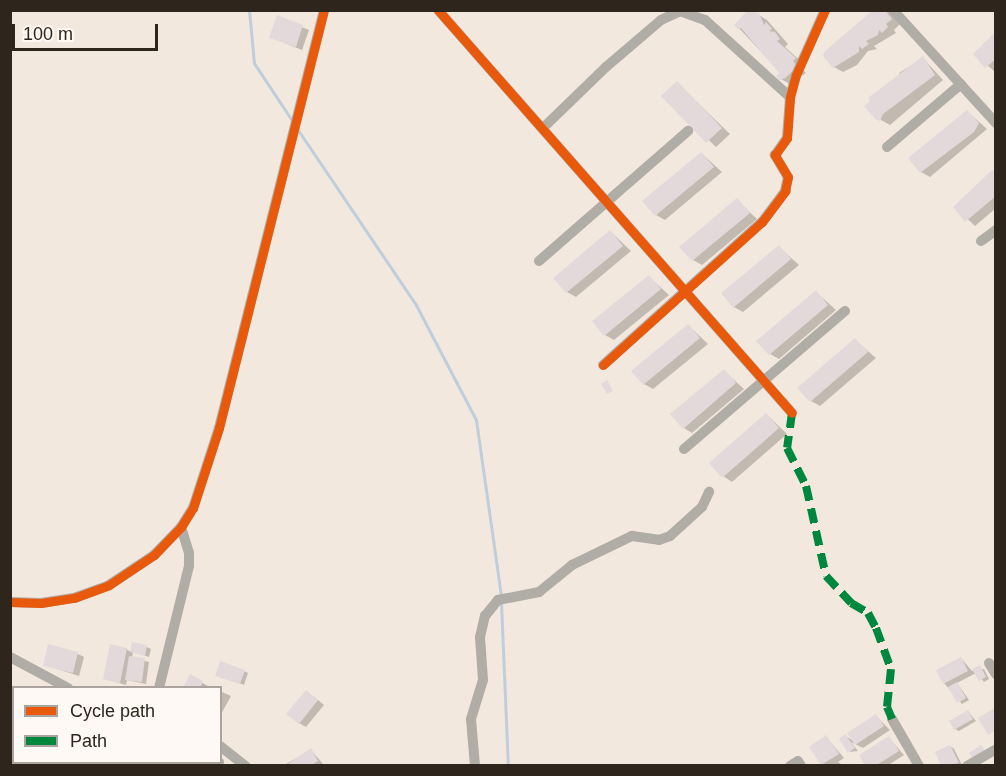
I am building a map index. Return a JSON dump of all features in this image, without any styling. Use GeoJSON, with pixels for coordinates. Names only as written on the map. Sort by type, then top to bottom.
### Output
{"type":"FeatureCollection","features":[{"type":"Feature","properties":{"kind":"street"},"geometry":{"type":"LineString","coordinates":[[10,602],[74,598],[109,585],[154,555],[177,531],[193,508],[219,428],[324,10]]}},
{"type":"Feature","properties":{"kind":"street"},"geometry":{"type":"LineString","coordinates":[[438,10],[687,290],[792,413]]}},
{"type":"Feature","properties":{"kind":"street"},"geometry":{"type":"LineString","coordinates":[[603,365],[762,222],[785,191],[788,177],[775,156],[787,138],[789,97],[825,10]]}},
{"type":"Feature","properties":{"kind":"street"},"geometry":{"type":"LineString","coordinates":[[893,10],[961,84],[991,110],[996,123]]}},
{"type":"Feature","properties":{"kind":"street"},"geometry":{"type":"LineString","coordinates":[[543,128],[630,46],[661,20],[680,11],[705,20],[789,97]]}},
{"type":"Feature","properties":{"kind":"street"},"geometry":{"type":"LineString","coordinates":[[887,147],[961,84]]}},
{"type":"Feature","properties":{"kind":"street"},"geometry":{"type":"LineString","coordinates":[[539,261],[688,131]]}},
{"type":"Feature","properties":{"kind":"street"},"geometry":{"type":"LineString","coordinates":[[981,241],[996,230]]}},
{"type":"Feature","properties":{"kind":"street"},"geometry":{"type":"LineString","coordinates":[[684,449],[845,311]]}},
{"type":"Feature","properties":{"kind":"street"},"geometry":{"type":"LineString","coordinates":[[475,765],[471,719],[483,680],[480,637],[484,616],[498,600],[539,592],[572,566],[632,537],[659,540],[670,536],[702,507],[709,492]]}},
{"type":"Feature","properties":{"kind":"street"},"geometry":{"type":"LineString","coordinates":[[159,686],[187,578],[187,539],[177,531]]}},
{"type":"Feature","properties":{"kind":"street"},"geometry":{"type":"LineString","coordinates":[[10,657],[66,686]]}},
{"type":"Feature","properties":{"kind":"street"},"geometry":{"type":"LineString","coordinates":[[989,663],[996,674]]}},
{"type":"Feature","properties":{"kind":"street"},"geometry":{"type":"LineString","coordinates":[[892,719],[919,765]]}},
{"type":"Feature","properties":{"kind":"street"},"geometry":{"type":"LineString","coordinates":[[967,765],[996,749]]}},
{"type":"Feature","properties":{"kind":"street"},"geometry":{"type":"LineString","coordinates":[[222,757],[246,765]]}},
{"type":"Feature","properties":{"kind":"street"},"geometry":{"type":"LineString","coordinates":[[790,765],[798,761],[801,765]]}},
{"type":"Feature","properties":{"kind":"building"},"geometry":{"type":"Polygon","coordinates":[[[748,10],[759,13],[764,25],[766,22],[772,29],[769,31],[775,32],[780,39],[777,41],[796,58],[793,61],[798,67],[785,78],[780,80],[776,76],[779,73],[741,28],[738,30],[734,25],[748,10]]]}},
{"type":"Feature","properties":{"kind":"building"},"geometry":{"type":"Polygon","coordinates":[[[873,10],[885,10],[892,19],[886,24],[888,27],[882,33],[879,30],[878,35],[866,41],[869,44],[862,49],[859,46],[859,52],[833,68],[823,56],[825,51],[873,10]]]}},
{"type":"Feature","properties":{"kind":"building"},"geometry":{"type":"Polygon","coordinates":[[[277,15],[303,25],[296,47],[269,38],[277,15]]]}},
{"type":"Feature","properties":{"kind":"building"},"geometry":{"type":"Polygon","coordinates":[[[994,33],[996,59],[985,68],[973,54],[994,33]]]}},
{"type":"Feature","properties":{"kind":"building"},"geometry":{"type":"Polygon","coordinates":[[[923,56],[935,75],[883,114],[880,121],[875,119],[864,106],[870,101],[868,98],[923,56]]]}},
{"type":"Feature","properties":{"kind":"building"},"geometry":{"type":"Polygon","coordinates":[[[677,81],[722,128],[706,143],[661,96],[677,81]]]}},
{"type":"Feature","properties":{"kind":"building"},"geometry":{"type":"Polygon","coordinates":[[[967,110],[979,123],[974,132],[920,173],[908,158],[967,110]]]}},
{"type":"Feature","properties":{"kind":"building"},"geometry":{"type":"Polygon","coordinates":[[[701,152],[714,167],[655,216],[642,201],[701,152]]]}},
{"type":"Feature","properties":{"kind":"building"},"geometry":{"type":"Polygon","coordinates":[[[992,170],[996,171],[996,196],[965,222],[953,207],[992,170]]]}},
{"type":"Feature","properties":{"kind":"building"},"geometry":{"type":"Polygon","coordinates":[[[737,198],[750,213],[692,261],[679,247],[737,198]]]}},
{"type":"Feature","properties":{"kind":"building"},"geometry":{"type":"Polygon","coordinates":[[[610,230],[623,246],[566,293],[553,278],[610,230]]]}},
{"type":"Feature","properties":{"kind":"building"},"geometry":{"type":"Polygon","coordinates":[[[779,245],[791,259],[733,308],[721,293],[779,245]]]}},
{"type":"Feature","properties":{"kind":"building"},"geometry":{"type":"Polygon","coordinates":[[[649,275],[661,289],[604,336],[592,321],[649,275]]]}},
{"type":"Feature","properties":{"kind":"building"},"geometry":{"type":"Polygon","coordinates":[[[816,290],[828,305],[769,355],[756,341],[816,290]]]}},
{"type":"Feature","properties":{"kind":"building"},"geometry":{"type":"Polygon","coordinates":[[[688,324],[700,338],[643,385],[631,371],[688,324]]]}},
{"type":"Feature","properties":{"kind":"building"},"geometry":{"type":"Polygon","coordinates":[[[855,338],[868,352],[810,402],[797,388],[855,338]]]}},
{"type":"Feature","properties":{"kind":"building"},"geometry":{"type":"Polygon","coordinates":[[[724,369],[736,383],[683,429],[670,414],[724,369]]]}},
{"type":"Feature","properties":{"kind":"building"},"geometry":{"type":"Polygon","coordinates":[[[607,380],[613,391],[607,394],[601,384],[607,380]]]}},
{"type":"Feature","properties":{"kind":"building"},"geometry":{"type":"Polygon","coordinates":[[[766,413],[779,428],[722,478],[709,463],[766,413]]]}},
{"type":"Feature","properties":{"kind":"building"},"geometry":{"type":"Polygon","coordinates":[[[132,642],[147,645],[145,656],[130,652],[132,642]]]}},
{"type":"Feature","properties":{"kind":"building"},"geometry":{"type":"Polygon","coordinates":[[[48,644],[78,652],[73,673],[43,666],[48,644]]]}},
{"type":"Feature","properties":{"kind":"building"},"geometry":{"type":"Polygon","coordinates":[[[110,644],[127,648],[120,683],[103,679],[110,644]]]}},
{"type":"Feature","properties":{"kind":"building"},"geometry":{"type":"Polygon","coordinates":[[[129,656],[145,658],[142,682],[125,680],[129,656]]]}},
{"type":"Feature","properties":{"kind":"building"},"geometry":{"type":"Polygon","coordinates":[[[961,657],[968,671],[943,684],[936,670],[961,657]]]}},
{"type":"Feature","properties":{"kind":"building"},"geometry":{"type":"Polygon","coordinates":[[[220,661],[245,670],[240,684],[215,676],[220,661]]]}},
{"type":"Feature","properties":{"kind":"building"},"geometry":{"type":"Polygon","coordinates":[[[980,665],[986,677],[979,681],[972,669],[980,665]]]}},
{"type":"Feature","properties":{"kind":"building"},"geometry":{"type":"Polygon","coordinates":[[[190,674],[203,681],[201,686],[184,686],[190,674]]]}},
{"type":"Feature","properties":{"kind":"building"},"geometry":{"type":"Polygon","coordinates":[[[957,682],[966,698],[957,703],[948,687],[957,682]]]}},
{"type":"Feature","properties":{"kind":"building"},"geometry":{"type":"Polygon","coordinates":[[[306,690],[318,700],[299,724],[286,714],[306,690]]]}},
{"type":"Feature","properties":{"kind":"building"},"geometry":{"type":"Polygon","coordinates":[[[996,707],[996,730],[988,735],[978,718],[996,707]]]}},
{"type":"Feature","properties":{"kind":"building"},"geometry":{"type":"Polygon","coordinates":[[[968,710],[973,719],[954,730],[949,721],[968,710]]]}},
{"type":"Feature","properties":{"kind":"building"},"geometry":{"type":"Polygon","coordinates":[[[876,714],[884,726],[855,745],[847,733],[876,714]]]}},
{"type":"Feature","properties":{"kind":"building"},"geometry":{"type":"Polygon","coordinates":[[[845,734],[855,748],[848,753],[839,739],[845,734]]]}},
{"type":"Feature","properties":{"kind":"building"},"geometry":{"type":"Polygon","coordinates":[[[826,735],[839,754],[821,765],[809,747],[826,735]]]}},
{"type":"Feature","properties":{"kind":"building"},"geometry":{"type":"Polygon","coordinates":[[[889,736],[899,751],[875,766],[865,766],[859,755],[889,736]]]}},
{"type":"Feature","properties":{"kind":"building"},"geometry":{"type":"Polygon","coordinates":[[[950,745],[959,763],[941,766],[935,752],[950,745]]]}},
{"type":"Feature","properties":{"kind":"building"},"geometry":{"type":"Polygon","coordinates":[[[981,745],[985,751],[973,759],[969,753],[981,745]]]}},
{"type":"Feature","properties":{"kind":"building"},"geometry":{"type":"Polygon","coordinates":[[[311,748],[318,761],[310,766],[285,766],[311,748]]]}},
{"type":"Feature","properties":{"kind":"building"},"geometry":{"type":"Polygon","coordinates":[[[12,764],[22,764],[31,766],[12,766],[12,764]]]}},
{"type":"Feature","properties":{"kind":"building"},"geometry":{"type":"Polygon","coordinates":[[[146,764],[169,764],[170,766],[144,766],[146,764]]]}},
{"type":"Feature","properties":{"kind":"waterway"},"geometry":{"type":"LineString","coordinates":[[249,10],[254,63],[293,122]]}},
{"type":"Feature","properties":{"kind":"waterway"},"geometry":{"type":"LineString","coordinates":[[298,130],[416,305],[476,420],[501,596]]}},
{"type":"Feature","properties":{"kind":"waterway"},"geometry":{"type":"LineString","coordinates":[[501,602],[508,766]]}},
{"type":"Feature","properties":{"kind":"marked path"},"geometry":{"type":"LineString","coordinates":[[792,413],[787,448],[806,486],[826,576],[851,603],[868,613],[876,628],[891,669],[887,707],[892,719]]}},
{"type":"Feature","properties":{"kind":"cycle path"},"geometry":{"type":"LineString","coordinates":[[10,602],[41,603],[74,598],[109,585],[154,555],[181,527],[193,508],[219,428],[324,10]]}},
{"type":"Feature","properties":{"kind":"cycle path"},"geometry":{"type":"LineString","coordinates":[[438,10],[792,413]]}},
{"type":"Feature","properties":{"kind":"cycle path"},"geometry":{"type":"LineString","coordinates":[[603,365],[762,222],[785,191],[788,177],[775,155],[787,138],[790,97],[796,75],[825,10]]}}]}
